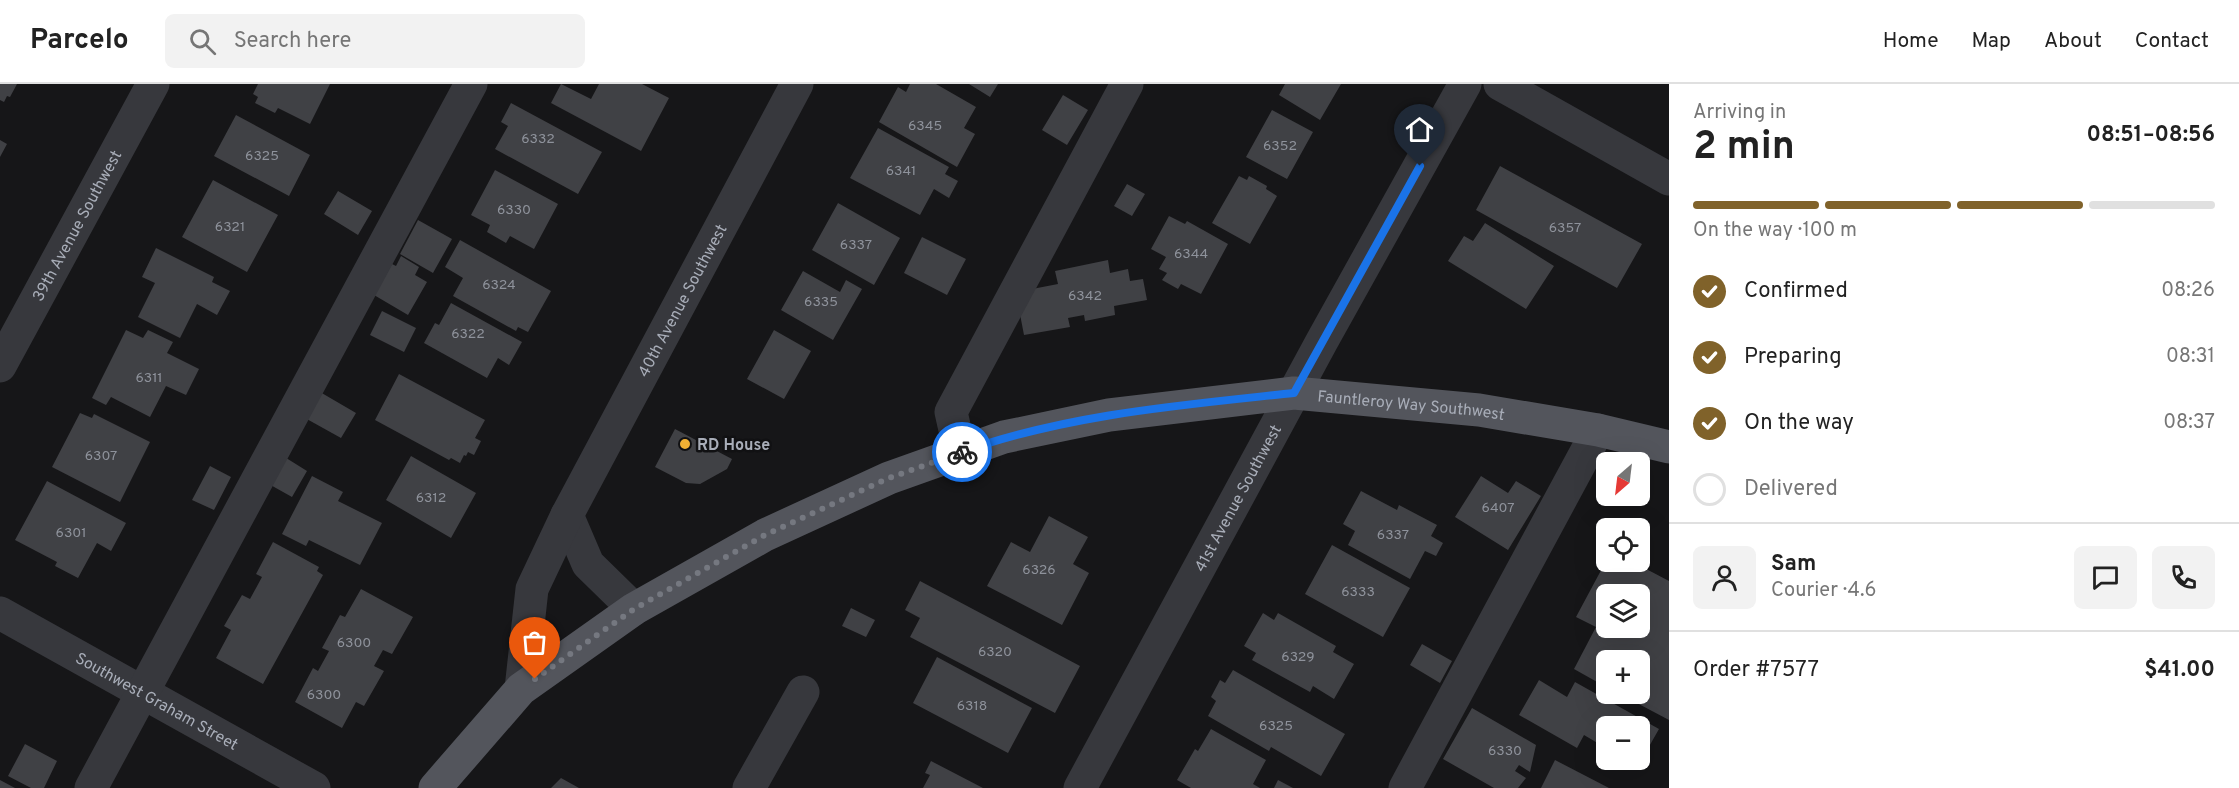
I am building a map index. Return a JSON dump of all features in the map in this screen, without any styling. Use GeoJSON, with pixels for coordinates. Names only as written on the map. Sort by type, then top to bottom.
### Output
{"type":"FeatureCollection","features":[{"type":"Feature","properties":{"kind":"main road","name":"Fauntleroy Way Southwest"},"geometry":{"type":"LineString","coordinates":[[435,788],[521,689],[634,609],[765,535],[889,478],[1004,437],[1109,415],[1294,393],[1479,410],[1598,430],[1669,447]]}},
{"type":"Feature","properties":{"kind":"street","name":"39th Avenue Southwest"},"geometry":{"type":"LineString","coordinates":[[0,366],[153,84]]}},
{"type":"Feature","properties":{"kind":"street"},"geometry":{"type":"LineString","coordinates":[[90,788],[471,84]]}},
{"type":"Feature","properties":{"kind":"street","name":"40th Avenue Southwest"},"geometry":{"type":"LineString","coordinates":[[521,689],[532,589],[567,515],[796,84]]}},
{"type":"Feature","properties":{"kind":"street"},"geometry":{"type":"LineString","coordinates":[[960,453],[951,412],[1127,84]]}},
{"type":"Feature","properties":{"kind":"street","name":"41st Avenue Southwest"},"geometry":{"type":"LineString","coordinates":[[1080,788],[1465,84]]}},
{"type":"Feature","properties":{"kind":"street"},"geometry":{"type":"LineString","coordinates":[[1500,84],[1669,179]]}},
{"type":"Feature","properties":{"kind":"street"},"geometry":{"type":"LineString","coordinates":[[1405,788],[1598,430]]}},
{"type":"Feature","properties":{"kind":"street"},"geometry":{"type":"LineString","coordinates":[[567,515],[588,564],[634,609]]}},
{"type":"Feature","properties":{"kind":"street","name":"Southwest Graham Street"},"geometry":{"type":"LineString","coordinates":[[0,613],[314,788]]}},
{"type":"Feature","properties":{"kind":"street"},"geometry":{"type":"LineString","coordinates":[[749,788],[803,692]]}},
{"type":"Feature","properties":{"kind":"building"},"geometry":{"type":"Polygon","coordinates":[[[0,84],[17,84],[10,97],[7,96],[4,102],[0,100],[0,84]]]}},
{"type":"Feature","properties":{"kind":"building"},"geometry":{"type":"Polygon","coordinates":[[[258,84],[330,84],[310,124],[278,108],[275,113],[255,103],[258,97],[253,94],[258,84]]]}},
{"type":"Feature","properties":{"kind":"building"},"geometry":{"type":"Polygon","coordinates":[[[561,84],[591,99],[599,84],[642,84],[669,98],[641,151],[551,103],[561,84]]]}},
{"type":"Feature","properties":{"kind":"building"},"geometry":{"type":"Polygon","coordinates":[[[910,84],[936,84],[976,107],[964,128],[975,134],[957,167],[879,122],[898,87],[906,92],[910,84]]]}},
{"type":"Feature","properties":{"kind":"building"},"geometry":{"type":"Polygon","coordinates":[[[969,84],[998,84],[990,97],[969,84]]]}},
{"type":"Feature","properties":{"kind":"building"},"geometry":{"type":"Polygon","coordinates":[[[1285,84],[1341,84],[1320,120],[1279,95],[1285,84]]]}},
{"type":"Feature","properties":{"kind":"building"},"geometry":{"type":"Polygon","coordinates":[[[1063,95],[1088,110],[1067,145],[1042,130],[1063,95]]]}},
{"type":"Feature","properties":{"kind":"building"},"geometry":{"type":"Polygon","coordinates":[[[511,103],[602,152],[578,194],[495,149],[508,126],[501,122],[511,103]]]}},
{"type":"Feature","properties":{"kind":"building"},"geometry":{"type":"Polygon","coordinates":[[[1272,110],[1313,132],[1287,179],[1246,157],[1272,110]]]}},
{"type":"Feature","properties":{"kind":"building"},"geometry":{"type":"Polygon","coordinates":[[[236,115],[310,155],[289,196],[214,156],[236,115]]]}},
{"type":"Feature","properties":{"kind":"building"},"geometry":{"type":"Polygon","coordinates":[[[878,128],[949,167],[945,174],[958,181],[949,198],[934,189],[920,215],[850,178],[878,128]]]}},
{"type":"Feature","properties":{"kind":"building"},"geometry":{"type":"Polygon","coordinates":[[[0,140],[7,144],[0,157],[0,140]]]}},
{"type":"Feature","properties":{"kind":"building"},"geometry":{"type":"Polygon","coordinates":[[[1500,166],[1642,244],[1617,288],[1476,210],[1500,166]]]}},
{"type":"Feature","properties":{"kind":"building"},"geometry":{"type":"Polygon","coordinates":[[[495,170],[558,204],[534,249],[510,236],[506,243],[487,232],[490,225],[471,215],[495,170]]]}},
{"type":"Feature","properties":{"kind":"building"},"geometry":{"type":"Polygon","coordinates":[[[1239,176],[1247,180],[1249,176],[1267,186],[1266,189],[1277,196],[1250,244],[1212,223],[1239,176]]]}},
{"type":"Feature","properties":{"kind":"building"},"geometry":{"type":"Polygon","coordinates":[[[213,180],[278,215],[247,272],[182,237],[213,180]]]}},
{"type":"Feature","properties":{"kind":"building"},"geometry":{"type":"Polygon","coordinates":[[[1127,184],[1145,194],[1132,216],[1114,206],[1127,184]]]}},
{"type":"Feature","properties":{"kind":"building"},"geometry":{"type":"Polygon","coordinates":[[[338,191],[372,211],[358,235],[324,214],[338,191]]]}},
{"type":"Feature","properties":{"kind":"building"},"geometry":{"type":"Polygon","coordinates":[[[838,203],[900,238],[874,285],[812,250],[838,203]]]}},
{"type":"Feature","properties":{"kind":"building"},"geometry":{"type":"Polygon","coordinates":[[[1169,216],[1185,224],[1187,221],[1228,244],[1201,294],[1181,284],[1178,289],[1162,280],[1167,273],[1159,269],[1166,257],[1151,249],[1169,216]]]}},
{"type":"Feature","properties":{"kind":"building"},"geometry":{"type":"Polygon","coordinates":[[[418,220],[452,239],[433,273],[400,254],[418,220]]]}},
{"type":"Feature","properties":{"kind":"building"},"geometry":{"type":"Polygon","coordinates":[[[1485,223],[1554,266],[1526,309],[1448,261],[1464,236],[1473,241],[1485,223]]]}},
{"type":"Feature","properties":{"kind":"building"},"geometry":{"type":"Polygon","coordinates":[[[922,237],[966,259],[947,295],[904,273],[922,237]]]}},
{"type":"Feature","properties":{"kind":"building"},"geometry":{"type":"Polygon","coordinates":[[[460,240],[551,291],[528,332],[518,327],[516,331],[453,296],[463,278],[445,267],[460,240]]]}},
{"type":"Feature","properties":{"kind":"building"},"geometry":{"type":"Polygon","coordinates":[[[156,248],[214,277],[212,282],[230,291],[217,315],[197,304],[180,338],[138,317],[155,283],[142,277],[156,248]]]}},
{"type":"Feature","properties":{"kind":"building"},"geometry":{"type":"Polygon","coordinates":[[[401,256],[419,267],[415,275],[427,282],[408,315],[374,295],[392,264],[396,266],[401,256]]]}},
{"type":"Feature","properties":{"kind":"building"},"geometry":{"type":"Polygon","coordinates":[[[1108,260],[1110,273],[1128,269],[1130,281],[1143,279],[1147,300],[1114,306],[1115,315],[1085,321],[1084,315],[1068,318],[1070,327],[1024,335],[1018,304],[1027,290],[1058,284],[1055,271],[1108,260]]]}},
{"type":"Feature","properties":{"kind":"building"},"geometry":{"type":"Polygon","coordinates":[[[803,271],[840,292],[846,280],[862,289],[833,340],[781,310],[803,271]]]}},
{"type":"Feature","properties":{"kind":"building"},"geometry":{"type":"Polygon","coordinates":[[[451,303],[522,342],[509,365],[498,358],[487,378],[424,343],[435,323],[439,325],[451,303]]]}},
{"type":"Feature","properties":{"kind":"building"},"geometry":{"type":"Polygon","coordinates":[[[382,311],[416,328],[404,352],[370,335],[382,311]]]}},
{"type":"Feature","properties":{"kind":"building"},"geometry":{"type":"Polygon","coordinates":[[[126,330],[143,338],[148,330],[173,342],[167,353],[199,369],[186,395],[166,386],[150,417],[111,397],[106,405],[92,398],[126,330]]]}},
{"type":"Feature","properties":{"kind":"building"},"geometry":{"type":"Polygon","coordinates":[[[774,330],[811,351],[784,399],[747,379],[774,330]]]}},
{"type":"Feature","properties":{"kind":"building"},"geometry":{"type":"Polygon","coordinates":[[[399,374],[485,420],[475,438],[481,441],[474,455],[468,452],[460,463],[451,458],[449,460],[375,420],[399,374]]]}},
{"type":"Feature","properties":{"kind":"building"},"geometry":{"type":"Polygon","coordinates":[[[320,392],[356,413],[341,438],[305,418],[320,392]]]}},
{"type":"Feature","properties":{"kind":"building"},"geometry":{"type":"Polygon","coordinates":[[[80,413],[92,418],[94,414],[150,442],[120,502],[52,467],[80,413]]]}},
{"type":"Feature","properties":{"kind":"building","name":"RD House"},"geometry":{"type":"Polygon","coordinates":[[[675,429],[732,459],[727,469],[700,484],[686,483],[655,467],[675,429]]]}},
{"type":"Feature","properties":{"kind":"building"},"geometry":{"type":"Polygon","coordinates":[[[283,456],[307,471],[292,497],[267,483],[283,456]]]}},
{"type":"Feature","properties":{"kind":"building"},"geometry":{"type":"Polygon","coordinates":[[[411,456],[476,493],[451,538],[386,500],[411,456]]]}},
{"type":"Feature","properties":{"kind":"building"},"geometry":{"type":"Polygon","coordinates":[[[210,466],[231,477],[214,510],[192,500],[210,466]]]}},
{"type":"Feature","properties":{"kind":"building"},"geometry":{"type":"Polygon","coordinates":[[[312,476],[343,492],[338,501],[382,523],[360,565],[309,540],[306,546],[282,534],[312,476]]]}},
{"type":"Feature","properties":{"kind":"building"},"geometry":{"type":"Polygon","coordinates":[[[1481,476],[1508,493],[1516,481],[1541,496],[1508,550],[1455,517],[1481,476]]]}},
{"type":"Feature","properties":{"kind":"building"},"geometry":{"type":"Polygon","coordinates":[[[47,481],[126,523],[111,551],[97,543],[78,578],[55,566],[57,562],[15,540],[47,481]]]}},
{"type":"Feature","properties":{"kind":"building"},"geometry":{"type":"Polygon","coordinates":[[[1361,491],[1397,510],[1399,505],[1437,525],[1431,536],[1443,543],[1436,556],[1425,551],[1410,579],[1348,545],[1355,531],[1343,524],[1361,491]]]}},
{"type":"Feature","properties":{"kind":"building"},"geometry":{"type":"Polygon","coordinates":[[[1049,516],[1088,537],[1073,564],[1089,573],[1062,625],[987,586],[1011,542],[1030,552],[1049,516]]]}},
{"type":"Feature","properties":{"kind":"building"},"geometry":{"type":"Polygon","coordinates":[[[273,542],[319,567],[317,571],[323,575],[263,684],[216,658],[231,630],[224,626],[242,595],[250,599],[262,577],[256,574],[273,542]]]}},
{"type":"Feature","properties":{"kind":"building"},"geometry":{"type":"Polygon","coordinates":[[[1332,545],[1410,588],[1383,637],[1305,594],[1332,545]]]}},
{"type":"Feature","properties":{"kind":"building"},"geometry":{"type":"Polygon","coordinates":[[[1650,571],[1669,581],[1669,720],[1639,704],[1650,704],[1650,650],[1596,650],[1596,681],[1574,669],[1596,627],[1576,617],[1600,572],[1650,571]]]}},
{"type":"Feature","properties":{"kind":"building"},"geometry":{"type":"Polygon","coordinates":[[[920,581],[1080,666],[1055,713],[910,637],[920,618],[905,610],[920,581]]]}},
{"type":"Feature","properties":{"kind":"building"},"geometry":{"type":"Polygon","coordinates":[[[361,589],[413,617],[392,654],[383,650],[374,666],[384,671],[364,706],[356,702],[342,728],[295,702],[313,668],[318,671],[329,651],[322,648],[340,615],[345,617],[361,589]]]}},
{"type":"Feature","properties":{"kind":"building"},"geometry":{"type":"Polygon","coordinates":[[[851,608],[875,620],[866,637],[842,626],[851,608]]]}},
{"type":"Feature","properties":{"kind":"building"},"geometry":{"type":"Polygon","coordinates":[[[1263,613],[1274,620],[1278,613],[1336,646],[1333,652],[1354,664],[1334,699],[1313,686],[1310,692],[1252,660],[1256,653],[1244,646],[1263,613]]]}},
{"type":"Feature","properties":{"kind":"building"},"geometry":{"type":"Polygon","coordinates":[[[1422,644],[1452,661],[1440,683],[1410,665],[1422,644]]]}},
{"type":"Feature","properties":{"kind":"building"},"geometry":{"type":"Polygon","coordinates":[[[937,657],[1032,708],[1008,753],[913,703],[937,657]]]}},
{"type":"Feature","properties":{"kind":"building"},"geometry":{"type":"Polygon","coordinates":[[[1233,670],[1345,734],[1321,776],[1271,747],[1269,751],[1208,716],[1216,701],[1211,697],[1220,680],[1225,683],[1233,670]]]}},
{"type":"Feature","properties":{"kind":"building"},"geometry":{"type":"Polygon","coordinates":[[[1539,680],[1567,697],[1575,682],[1596,694],[1596,704],[1614,704],[1636,716],[1596,716],[1596,742],[1584,735],[1577,748],[1519,715],[1539,680]]]}},
{"type":"Feature","properties":{"kind":"building"},"geometry":{"type":"Polygon","coordinates":[[[1472,708],[1536,745],[1530,772],[1519,765],[1515,771],[1526,778],[1518,788],[1494,788],[1443,759],[1472,708]]]}},
{"type":"Feature","properties":{"kind":"building"},"geometry":{"type":"Polygon","coordinates":[[[1650,724],[1659,729],[1650,745],[1650,724]]]}},
{"type":"Feature","properties":{"kind":"building"},"geometry":{"type":"Polygon","coordinates":[[[1211,729],[1266,760],[1253,784],[1260,788],[1191,788],[1177,780],[1195,749],[1198,751],[1211,729]]]}},
{"type":"Feature","properties":{"kind":"building"},"geometry":{"type":"Polygon","coordinates":[[[25,744],[57,761],[44,788],[31,788],[8,776],[25,744]]]}},
{"type":"Feature","properties":{"kind":"building"},"geometry":{"type":"Polygon","coordinates":[[[1555,760],[1609,788],[1541,788],[1555,760]]]}},
{"type":"Feature","properties":{"kind":"building"},"geometry":{"type":"Polygon","coordinates":[[[931,761],[983,788],[923,788],[930,775],[925,773],[931,761]]]}},
{"type":"Feature","properties":{"kind":"building"},"geometry":{"type":"Polygon","coordinates":[[[561,778],[579,788],[551,788],[561,778]]]}},
{"type":"Feature","properties":{"kind":"building"},"geometry":{"type":"Polygon","coordinates":[[[0,780],[15,788],[0,788],[0,780]]]}},
{"type":"Feature","properties":{"kind":"building"},"geometry":{"type":"Polygon","coordinates":[[[1278,780],[1293,788],[1274,788],[1278,780]]]}},
{"type":"Feature","properties":{"kind":"way so far"},"geometry":{"type":"LineString","coordinates":[[535,679],[634,609],[765,535],[889,478],[962,452]]}},
{"type":"Feature","properties":{"kind":"place","name":"RD House"},"geometry":{"type":"Point","coordinates":[685,444]}},
{"type":"Feature","properties":{"kind":"route"},"geometry":{"type":"LineString","coordinates":[[962,452],[1004,437],[1109,415],[1294,393],[1420,166]]}}]}
